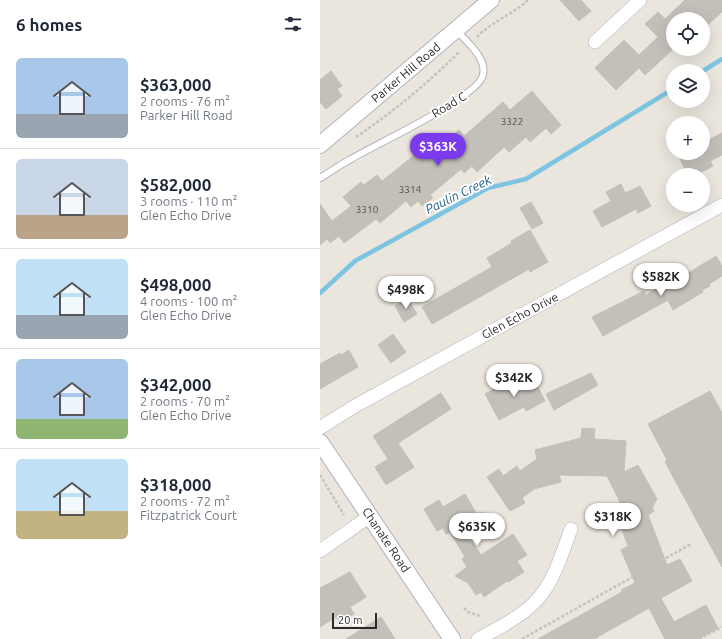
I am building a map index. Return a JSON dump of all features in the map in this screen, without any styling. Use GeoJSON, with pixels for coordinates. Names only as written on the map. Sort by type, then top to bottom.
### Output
{"type":"FeatureCollection","features":[{"type":"Feature","properties":{"kind":"street","name":"Parker Hill Road"},"geometry":{"type":"LineString","coordinates":[[320,145],[491,0]]}},
{"type":"Feature","properties":{"kind":"street"},"geometry":{"type":"LineString","coordinates":[[596,42],[640,0]]}},
{"type":"Feature","properties":{"kind":"street","name":"Glen Echo Drive"},"geometry":{"type":"LineString","coordinates":[[320,428],[355,406],[722,205]]}},
{"type":"Feature","properties":{"kind":"street","name":"Chanate Road"},"geometry":{"type":"LineString","coordinates":[[320,442],[452,639]]}},
{"type":"Feature","properties":{"kind":"street"},"geometry":{"type":"LineString","coordinates":[[320,551],[370,516]]}},
{"type":"Feature","properties":{"kind":"street"},"geometry":{"type":"LineString","coordinates":[[478,639],[511,620],[535,602],[553,576],[571,529]]}},
{"type":"Feature","properties":{"kind":"lane","name":"Road C"},"geometry":{"type":"LineString","coordinates":[[321,177],[449,106],[470,92],[481,81],[484,70],[482,62],[478,54],[456,30]]}},
{"type":"Feature","properties":{"kind":"path"},"geometry":{"type":"LineString","coordinates":[[476,38],[484,30],[515,12],[528,0]]}},
{"type":"Feature","properties":{"kind":"path"},"geometry":{"type":"LineString","coordinates":[[351,140],[389,114],[441,70],[459,52]]}},
{"type":"Feature","properties":{"kind":"path"},"geometry":{"type":"LineString","coordinates":[[320,475],[344,515]]}},
{"type":"Feature","properties":{"kind":"path"},"geometry":{"type":"LineString","coordinates":[[522,639],[691,544]]}},
{"type":"Feature","properties":{"kind":"path"},"geometry":{"type":"LineString","coordinates":[[464,608],[468,612],[480,616]]}},
{"type":"Feature","properties":{"kind":"path"},"geometry":{"type":"LineString","coordinates":[[700,639],[722,626]]}},
{"type":"Feature","properties":{"kind":"building"},"geometry":{"type":"Polygon","coordinates":[[[560,0],[581,0],[591,11],[579,21],[560,0]]]}},
{"type":"Feature","properties":{"kind":"building"},"geometry":{"type":"Polygon","coordinates":[[[685,0],[722,0],[722,12],[710,23],[710,12],[672,12],[685,0]]]}},
{"type":"Feature","properties":{"kind":"building"},"geometry":{"type":"Polygon","coordinates":[[[658,12],[665,19],[666,18],[666,56],[645,75],[639,68],[616,90],[595,68],[624,40],[639,55],[658,37],[645,24],[658,12]]]}},
{"type":"Feature","properties":{"kind":"building"},"geometry":{"type":"Polygon","coordinates":[[[331,71],[342,86],[337,89],[342,96],[326,109],[320,102],[320,80],[331,71]]]}},
{"type":"Feature","properties":{"kind":"building"},"geometry":{"type":"Polygon","coordinates":[[[532,91],[561,125],[551,134],[546,128],[530,142],[526,137],[509,152],[504,147],[477,172],[472,166],[464,173],[461,169],[430,195],[433,198],[422,206],[418,201],[411,207],[406,201],[380,223],[376,219],[344,243],[339,236],[330,243],[327,239],[320,245],[320,204],[332,221],[351,206],[343,197],[361,182],[364,185],[377,175],[382,181],[431,142],[437,149],[459,130],[464,136],[503,102],[510,110],[532,91]]]}},
{"type":"Feature","properties":{"kind":"building"},"geometry":{"type":"Polygon","coordinates":[[[722,133],[722,155],[710,161],[713,166],[709,168],[684,168],[680,160],[710,160],[710,139],[722,133]]]}},
{"type":"Feature","properties":{"kind":"building"},"geometry":{"type":"Polygon","coordinates":[[[621,184],[625,193],[640,186],[651,206],[638,213],[636,209],[602,227],[593,211],[611,201],[606,192],[621,184]]]}},
{"type":"Feature","properties":{"kind":"building"},"geometry":{"type":"Polygon","coordinates":[[[531,202],[543,223],[532,229],[520,208],[531,202]]]}},
{"type":"Feature","properties":{"kind":"building"},"geometry":{"type":"Polygon","coordinates":[[[530,230],[548,262],[530,272],[529,269],[432,324],[422,307],[492,267],[487,258],[530,230]]]}},
{"type":"Feature","properties":{"kind":"building"},"geometry":{"type":"Polygon","coordinates":[[[716,256],[722,266],[722,276],[709,284],[710,286],[702,290],[703,292],[673,310],[668,300],[603,336],[592,317],[644,291],[646,295],[681,274],[682,277],[716,256]]]}},
{"type":"Feature","properties":{"kind":"building"},"geometry":{"type":"Polygon","coordinates":[[[408,299],[417,314],[404,322],[395,306],[408,299]]]}},
{"type":"Feature","properties":{"kind":"building"},"geometry":{"type":"Polygon","coordinates":[[[393,334],[406,352],[391,363],[378,345],[393,334]]]}},
{"type":"Feature","properties":{"kind":"building"},"geometry":{"type":"Polygon","coordinates":[[[349,350],[358,367],[320,389],[320,364],[340,353],[341,355],[349,350]]]}},
{"type":"Feature","properties":{"kind":"building"},"geometry":{"type":"Polygon","coordinates":[[[591,373],[598,385],[554,410],[546,394],[591,373]]]}},
{"type":"Feature","properties":{"kind":"building"},"geometry":{"type":"Polygon","coordinates":[[[514,378],[520,389],[535,381],[545,401],[526,411],[524,407],[499,420],[485,394],[514,378]]]}},
{"type":"Feature","properties":{"kind":"building"},"geometry":{"type":"Polygon","coordinates":[[[710,391],[722,413],[722,567],[665,462],[667,460],[648,424],[710,391]]]}},
{"type":"Feature","properties":{"kind":"building"},"geometry":{"type":"Polygon","coordinates":[[[441,393],[451,409],[398,443],[414,467],[386,485],[375,467],[388,459],[373,436],[441,393]]]}},
{"type":"Feature","properties":{"kind":"building"},"geometry":{"type":"Polygon","coordinates":[[[582,428],[595,429],[594,439],[626,441],[624,472],[638,465],[657,499],[652,508],[654,511],[648,515],[667,565],[680,559],[692,581],[661,598],[674,622],[706,605],[718,628],[698,639],[665,639],[649,608],[594,639],[538,639],[622,592],[621,590],[635,583],[621,550],[628,546],[622,530],[632,526],[607,476],[559,475],[561,482],[534,489],[522,498],[525,503],[510,511],[487,477],[499,469],[503,476],[517,466],[520,471],[537,459],[535,450],[581,438],[582,428]]]}},
{"type":"Feature","properties":{"kind":"building"},"geometry":{"type":"Polygon","coordinates":[[[465,494],[476,513],[485,513],[481,523],[484,526],[467,535],[481,555],[513,534],[527,555],[517,561],[524,572],[508,582],[507,581],[484,597],[481,592],[476,595],[468,583],[455,576],[467,567],[462,559],[465,557],[450,532],[446,534],[443,528],[437,531],[424,509],[439,500],[443,507],[465,494]]]}},
{"type":"Feature","properties":{"kind":"building"},"geometry":{"type":"Polygon","coordinates":[[[350,572],[366,597],[350,607],[354,614],[340,623],[336,617],[320,627],[320,588],[350,572]]]}},
{"type":"Feature","properties":{"kind":"building"},"geometry":{"type":"Polygon","coordinates":[[[381,617],[395,639],[346,639],[381,617]]]}},
{"type":"Feature","properties":{"kind":"waterway","name":"Paulin Creek"},"geometry":{"type":"LineString","coordinates":[[710,67],[722,59]]}},
{"type":"Feature","properties":{"kind":"waterway","name":"Paulin Creek"},"geometry":{"type":"LineString","coordinates":[[320,293],[355,261],[488,188],[526,179],[666,93]]}}]}
